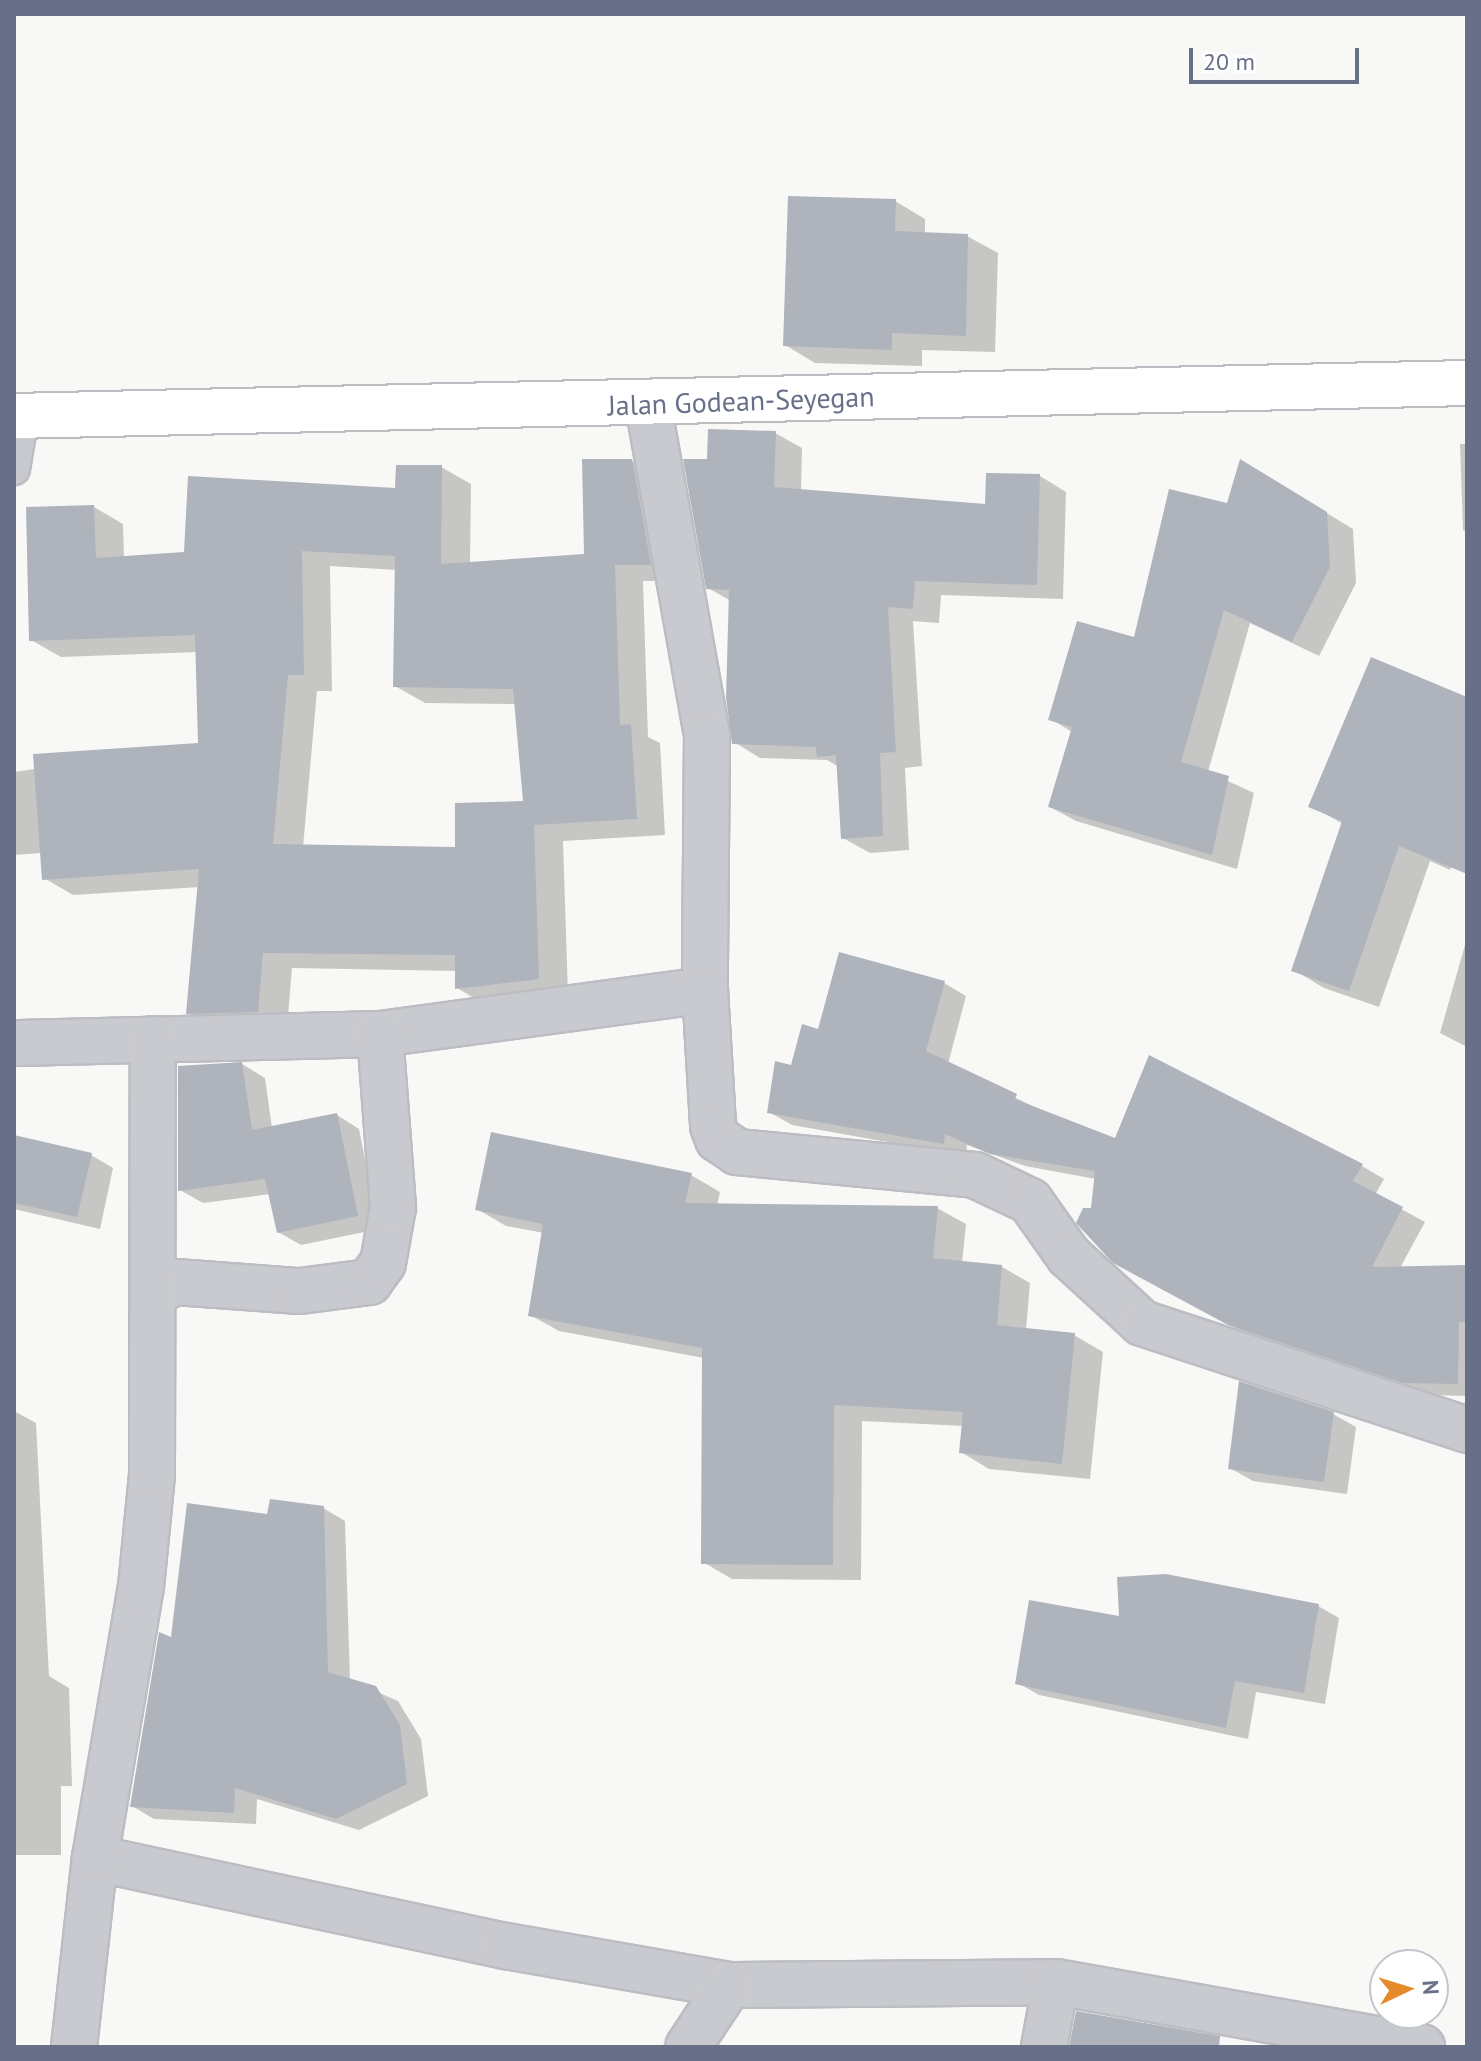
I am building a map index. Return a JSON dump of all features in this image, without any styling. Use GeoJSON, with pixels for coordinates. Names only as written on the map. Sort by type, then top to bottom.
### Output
{"type":"FeatureCollection","features":[{"type":"Feature","properties":{"kind":"main road","name":"Jalan Godean-Seyegan"},"geometry":{"type":"LineString","coordinates":[[18,416],[1467,383]]}},
{"type":"Feature","properties":{"kind":"street"},"geometry":{"type":"LineString","coordinates":[[648,404],[707,736],[705,990],[713,1126],[718,1139],[737,1152],[975,1175],[1030,1201],[1069,1256],[1142,1323],[1467,1430]]}},
{"type":"Feature","properties":{"kind":"street"},"geometry":{"type":"LineString","coordinates":[[14,1043],[380,1034],[705,990]]}},
{"type":"Feature","properties":{"kind":"street"},"geometry":{"type":"LineString","coordinates":[[153,1293],[176,1282],[300,1291],[369,1282],[383,1263],[393,1207],[380,1034]]}},
{"type":"Feature","properties":{"kind":"street"},"geometry":{"type":"LineString","coordinates":[[74,2047],[95,1858],[141,1587],[152,1474],[153,1039]]}},
{"type":"Feature","properties":{"kind":"street"},"geometry":{"type":"LineString","coordinates":[[95,1858],[506,1946],[729,1985],[1056,1982],[1367,2042],[1422,2047]]}},
{"type":"Feature","properties":{"kind":"street"},"geometry":{"type":"LineString","coordinates":[[1044,2047],[1056,1982]]}},
{"type":"Feature","properties":{"kind":"street"},"geometry":{"type":"LineString","coordinates":[[688,2047],[729,1985]]}},
{"type":"Feature","properties":{"kind":"lane"},"geometry":{"type":"LineString","coordinates":[[14,469],[18,416]]}},
{"type":"Feature","properties":{"kind":"building"},"geometry":{"type":"Polygon","coordinates":[[[788,196],[896,199],[895,231],[968,234],[966,336],[892,333],[892,350],[783,346],[788,196]]]}},
{"type":"Feature","properties":{"kind":"building"},"geometry":{"type":"Polygon","coordinates":[[[708,429],[776,431],[774,487],[985,504],[986,473],[1040,474],[1037,585],[915,581],[913,609],[888,607],[896,752],[880,753],[883,836],[841,839],[836,755],[817,757],[816,747],[732,744],[726,698],[729,590],[706,589],[683,459],[707,459],[708,429]]]}},
{"type":"Feature","properties":{"kind":"building"},"geometry":{"type":"Polygon","coordinates":[[[582,459],[632,459],[651,565],[615,565],[620,725],[631,724],[637,819],[534,825],[539,979],[455,989],[455,955],[263,953],[258,1012],[186,1014],[199,869],[42,880],[33,754],[198,743],[195,635],[29,641],[26,507],[94,505],[96,558],[184,552],[188,476],[395,488],[396,465],[442,465],[441,564],[584,554],[582,459]],[[302,551],[304,675],[288,675],[273,844],[455,847],[455,803],[523,801],[513,689],[393,687],[395,556],[302,551]]]}},
{"type":"Feature","properties":{"kind":"building"},"geometry":{"type":"Polygon","coordinates":[[[1240,459],[1327,512],[1330,567],[1292,642],[1224,610],[1181,762],[1229,776],[1212,855],[1048,807],[1072,727],[1048,720],[1077,621],[1134,637],[1169,489],[1227,503],[1240,459]]]}},
{"type":"Feature","properties":{"kind":"building"},"geometry":{"type":"Polygon","coordinates":[[[1371,657],[1467,697],[1467,874],[1399,846],[1349,991],[1291,971],[1342,821],[1308,807],[1371,657]]]}},
{"type":"Feature","properties":{"kind":"building"},"geometry":{"type":"Polygon","coordinates":[[[839,952],[945,981],[926,1051],[1017,1094],[1015,1099],[1115,1138],[1149,1055],[1363,1164],[1353,1181],[1403,1207],[1372,1267],[1467,1265],[1467,1322],[1459,1322],[1458,1384],[1404,1383],[1228,1325],[1113,1263],[1076,1223],[1083,1208],[1091,1208],[1095,1171],[990,1154],[945,1134],[944,1144],[767,1113],[775,1061],[791,1065],[802,1024],[818,1029],[839,952]]]}},
{"type":"Feature","properties":{"kind":"building"},"geometry":{"type":"Polygon","coordinates":[[[242,1062],[252,1130],[337,1113],[358,1216],[277,1233],[265,1179],[178,1191],[178,1066],[242,1062]]]}},
{"type":"Feature","properties":{"kind":"building"},"geometry":{"type":"Polygon","coordinates":[[[491,1132],[692,1173],[685,1203],[938,1206],[933,1258],[1002,1265],[997,1325],[1075,1333],[1062,1464],[959,1453],[963,1412],[834,1405],[833,1565],[701,1564],[702,1348],[528,1316],[543,1224],[475,1210],[491,1132]]]}},
{"type":"Feature","properties":{"kind":"building"},"geometry":{"type":"Polygon","coordinates":[[[14,1135],[92,1153],[77,1217],[14,1203],[14,1135]]]}},
{"type":"Feature","properties":{"kind":"building"},"geometry":{"type":"Polygon","coordinates":[[[1239,1381],[1334,1412],[1324,1482],[1228,1469],[1239,1381]]]}},
{"type":"Feature","properties":{"kind":"building"},"geometry":{"type":"Polygon","coordinates":[[[270,1499],[324,1506],[328,1672],[376,1686],[400,1725],[407,1784],[336,1819],[235,1788],[234,1813],[130,1807],[159,1632],[171,1637],[187,1503],[267,1514],[270,1499]]]}},
{"type":"Feature","properties":{"kind":"building"},"geometry":{"type":"Polygon","coordinates":[[[1166,1574],[1319,1604],[1304,1693],[1235,1681],[1226,1728],[1015,1684],[1029,1600],[1119,1616],[1117,1577],[1166,1574]]]}},
{"type":"Feature","properties":{"kind":"building"},"geometry":{"type":"Polygon","coordinates":[[[1076,2011],[1220,2036],[1219,2047],[1069,2047],[1076,2011]]]}}]}
